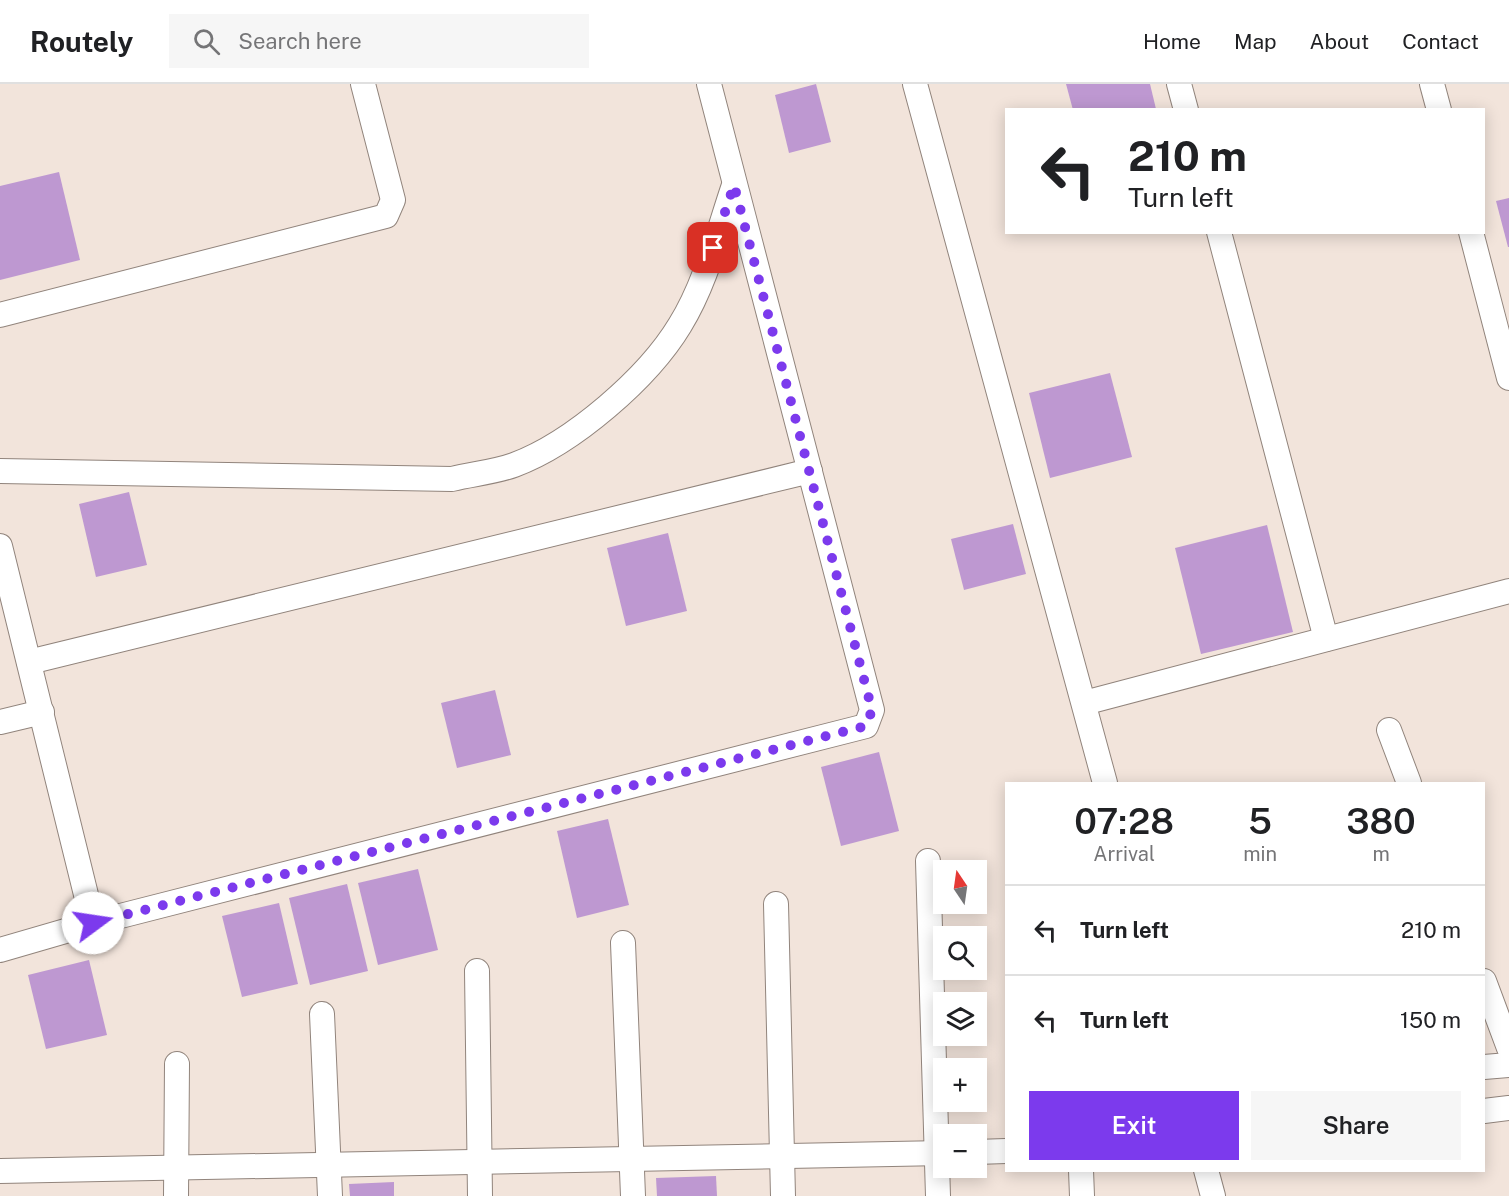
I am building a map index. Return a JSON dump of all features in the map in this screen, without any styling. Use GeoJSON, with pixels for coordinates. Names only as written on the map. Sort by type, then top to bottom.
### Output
{"type":"FeatureCollection","features":[{"type":"Feature","properties":{"kind":"street"},"geometry":{"type":"LineString","coordinates":[[0,315],[386,216],[393,200],[363,84]]}},
{"type":"Feature","properties":{"kind":"street"},"geometry":{"type":"LineString","coordinates":[[0,950],[93,923],[866,726],[872,710],[709,84]]}},
{"type":"Feature","properties":{"kind":"street"},"geometry":{"type":"LineString","coordinates":[[915,84],[1105,782]]}},
{"type":"Feature","properties":{"kind":"street"},"geometry":{"type":"LineString","coordinates":[[1179,84],[1185,108]]}},
{"type":"Feature","properties":{"kind":"street"},"geometry":{"type":"LineString","coordinates":[[1432,84],[1438,108]]}},
{"type":"Feature","properties":{"kind":"street"},"geometry":{"type":"LineString","coordinates":[[0,471],[452,479],[514,465],[565,437],[626,391],[659,357],[681,324],[706,269],[734,185]]}},
{"type":"Feature","properties":{"kind":"street"},"geometry":{"type":"LineString","coordinates":[[1219,234],[1326,639]]}},
{"type":"Feature","properties":{"kind":"street"},"geometry":{"type":"LineString","coordinates":[[1472,234],[1509,378]]}},
{"type":"Feature","properties":{"kind":"street"},"geometry":{"type":"LineString","coordinates":[[29,662],[810,471]]}},
{"type":"Feature","properties":{"kind":"street"},"geometry":{"type":"LineString","coordinates":[[0,546],[93,923]]}},
{"type":"Feature","properties":{"kind":"street"},"geometry":{"type":"LineString","coordinates":[[1084,703],[1509,591]]}},
{"type":"Feature","properties":{"kind":"street"},"geometry":{"type":"LineString","coordinates":[[0,722],[42,712]]}},
{"type":"Feature","properties":{"kind":"street"},"geometry":{"type":"LineString","coordinates":[[1389,730],[1409,782]]}},
{"type":"Feature","properties":{"kind":"street"},"geometry":{"type":"LineString","coordinates":[[928,861],[939,1124]]}},
{"type":"Feature","properties":{"kind":"street"},"geometry":{"type":"LineString","coordinates":[[776,904],[783,1196]]}},
{"type":"Feature","properties":{"kind":"street"},"geometry":{"type":"LineString","coordinates":[[623,943],[633,1196]]}},
{"type":"Feature","properties":{"kind":"street"},"geometry":{"type":"LineString","coordinates":[[477,971],[480,1196]]}},
{"type":"Feature","properties":{"kind":"street"},"geometry":{"type":"LineString","coordinates":[[1485,984],[1509,1048]]}},
{"type":"Feature","properties":{"kind":"street"},"geometry":{"type":"LineString","coordinates":[[322,1014],[330,1196]]}},
{"type":"Feature","properties":{"kind":"street"},"geometry":{"type":"LineString","coordinates":[[176,1196],[177,1064]]}},
{"type":"Feature","properties":{"kind":"street"},"geometry":{"type":"LineString","coordinates":[[1485,1067],[1509,1065]]}},
{"type":"Feature","properties":{"kind":"street"},"geometry":{"type":"LineString","coordinates":[[1485,1111],[1509,1108]]}},
{"type":"Feature","properties":{"kind":"street"},"geometry":{"type":"LineString","coordinates":[[987,1152],[1005,1151]]}},
{"type":"Feature","properties":{"kind":"street"},"geometry":{"type":"LineString","coordinates":[[0,1171],[933,1153]]}},
{"type":"Feature","properties":{"kind":"street"},"geometry":{"type":"LineString","coordinates":[[1081,1172],[1082,1196]]}},
{"type":"Feature","properties":{"kind":"street"},"geometry":{"type":"LineString","coordinates":[[1207,1172],[1213,1196]]}},
{"type":"Feature","properties":{"kind":"street"},"geometry":{"type":"LineString","coordinates":[[938,1196],[939,1178]]}},
{"type":"Feature","properties":{"kind":"building"},"geometry":{"type":"Polygon","coordinates":[[[816,84],[831,142],[789,153],[775,95],[816,84]]]}},
{"type":"Feature","properties":{"kind":"building"},"geometry":{"type":"Polygon","coordinates":[[[1066,84],[1150,84],[1156,108],[1072,108],[1066,84]]]}},
{"type":"Feature","properties":{"kind":"building"},"geometry":{"type":"Polygon","coordinates":[[[59,172],[80,260],[0,280],[0,186],[59,172]]]}},
{"type":"Feature","properties":{"kind":"building"},"geometry":{"type":"Polygon","coordinates":[[[1509,198],[1509,247],[1508,247],[1496,201],[1509,198]]]}},
{"type":"Feature","properties":{"kind":"building"},"geometry":{"type":"Polygon","coordinates":[[[1110,373],[1132,457],[1050,478],[1029,393],[1110,373]]]}},
{"type":"Feature","properties":{"kind":"building"},"geometry":{"type":"Polygon","coordinates":[[[129,492],[147,565],[96,577],[79,504],[129,492]]]}},
{"type":"Feature","properties":{"kind":"building"},"geometry":{"type":"Polygon","coordinates":[[[1013,524],[1026,574],[964,590],[951,539],[1013,524]]]}},
{"type":"Feature","properties":{"kind":"building"},"geometry":{"type":"Polygon","coordinates":[[[1267,525],[1293,632],[1201,654],[1175,548],[1267,525]]]}},
{"type":"Feature","properties":{"kind":"building"},"geometry":{"type":"Polygon","coordinates":[[[668,533],[687,611],[626,626],[607,548],[668,533]]]}},
{"type":"Feature","properties":{"kind":"building"},"geometry":{"type":"Polygon","coordinates":[[[495,690],[511,755],[457,768],[441,703],[495,690]]]}},
{"type":"Feature","properties":{"kind":"building"},"geometry":{"type":"Polygon","coordinates":[[[879,752],[899,831],[841,846],[821,767],[879,752]]]}},
{"type":"Feature","properties":{"kind":"building"},"geometry":{"type":"Polygon","coordinates":[[[608,819],[629,905],[577,918],[557,831],[608,819]]]}},
{"type":"Feature","properties":{"kind":"building"},"geometry":{"type":"Polygon","coordinates":[[[418,869],[438,950],[378,965],[358,883],[418,869]]]}},
{"type":"Feature","properties":{"kind":"building"},"geometry":{"type":"Polygon","coordinates":[[[347,884],[368,971],[310,985],[289,898],[347,884]]]}},
{"type":"Feature","properties":{"kind":"building"},"geometry":{"type":"Polygon","coordinates":[[[279,903],[298,984],[242,997],[222,916],[279,903]]]}},
{"type":"Feature","properties":{"kind":"building"},"geometry":{"type":"Polygon","coordinates":[[[89,960],[107,1035],[46,1049],[28,975],[89,960]]]}},
{"type":"Feature","properties":{"kind":"building"},"geometry":{"type":"Polygon","coordinates":[[[716,1176],[717,1196],[657,1196],[656,1178],[716,1176]]]}},
{"type":"Feature","properties":{"kind":"building"},"geometry":{"type":"Polygon","coordinates":[[[394,1182],[394,1196],[350,1196],[349,1184],[394,1182]]]}},
{"type":"Feature","properties":{"kind":"route"},"geometry":{"type":"LineString","coordinates":[[93,923],[866,726],[872,710],[734,185],[713,248]]}}]}
